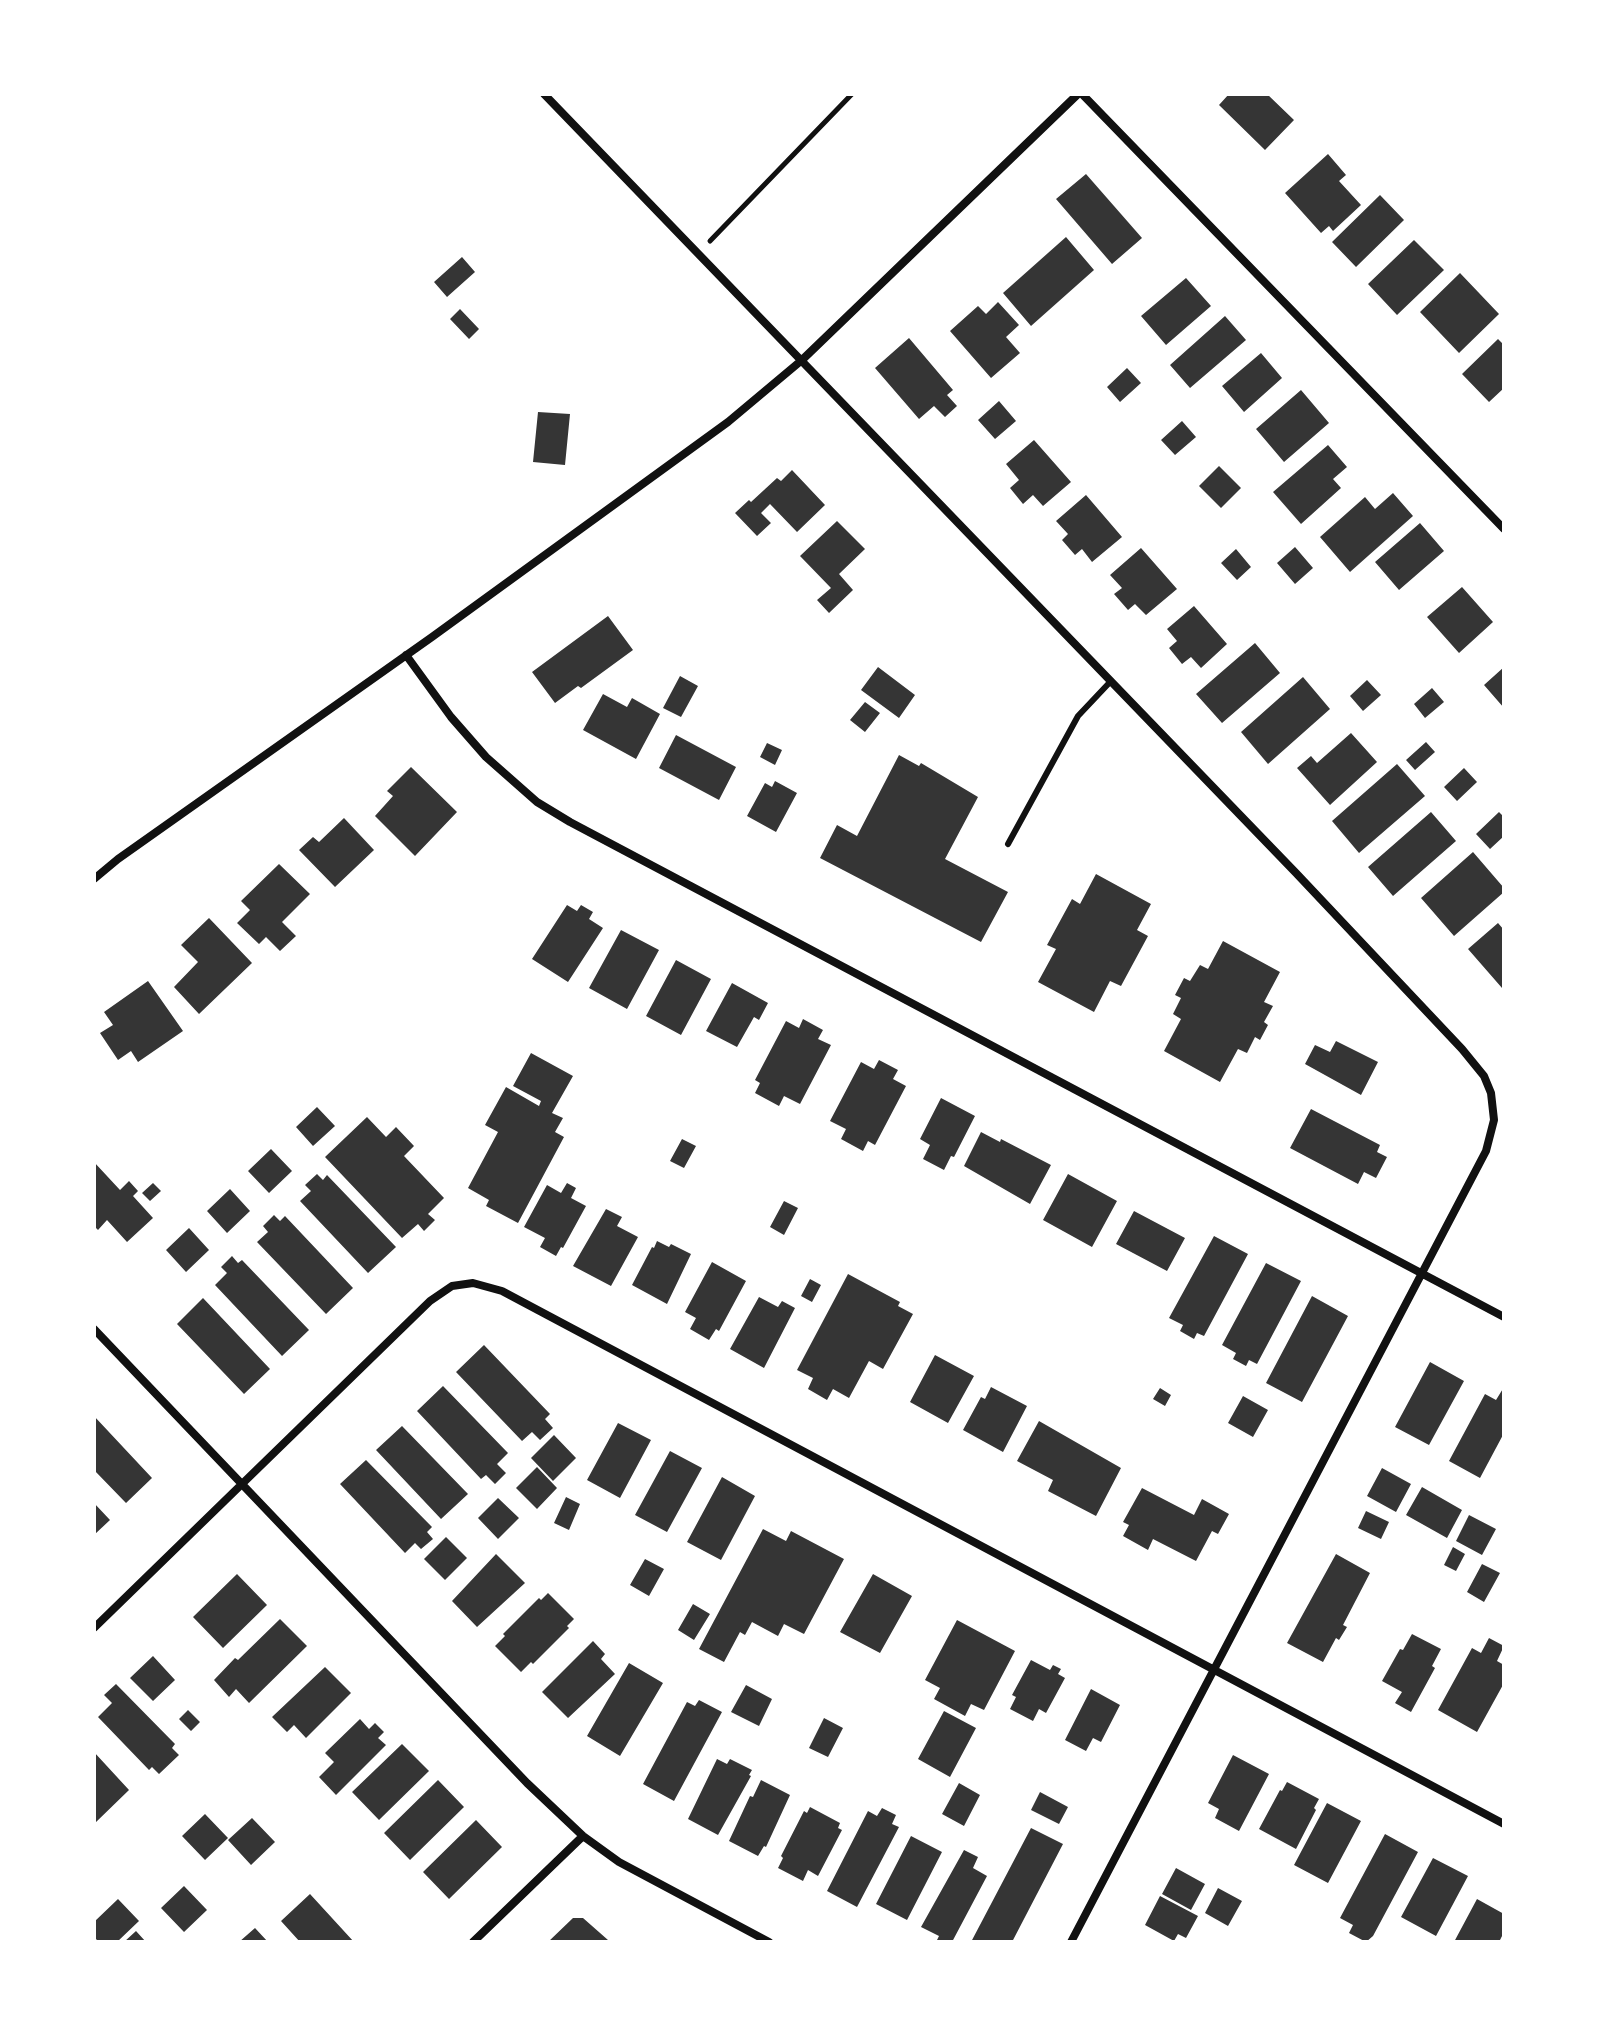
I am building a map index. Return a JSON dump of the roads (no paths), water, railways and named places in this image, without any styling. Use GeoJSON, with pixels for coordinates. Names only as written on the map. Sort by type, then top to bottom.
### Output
{"type":"FeatureCollection","features":[{"type":"Feature","properties":{"kind":"street"},"geometry":{"type":"LineString","coordinates":[[544,94],[1462,1049],[1488,1085],[1494,1114],[1486,1151],[1071,1942]]}},
{"type":"Feature","properties":{"kind":"street"},"geometry":{"type":"LineString","coordinates":[[94,879],[127,852],[728,422],[802,360],[1080,94],[1504,529]]}},
{"type":"Feature","properties":{"kind":"street"},"geometry":{"type":"LineString","coordinates":[[406,655],[451,717],[486,757],[537,802],[570,822],[1504,1317]]}},
{"type":"Feature","properties":{"kind":"street"},"geometry":{"type":"LineString","coordinates":[[94,1628],[430,1301],[452,1286],[465,1283],[488,1286],[1504,1824]]}},
{"type":"Feature","properties":{"kind":"street"},"geometry":{"type":"LineString","coordinates":[[94,1329],[527,1783],[583,1836],[619,1862],[769,1942]]}},
{"type":"Feature","properties":{"kind":"street"},"geometry":{"type":"LineString","coordinates":[[473,1942],[583,1836]]}},
{"type":"Feature","properties":{"kind":"lane"},"geometry":{"type":"LineString","coordinates":[[1008,844],[1078,716],[1111,681]]}}]}
